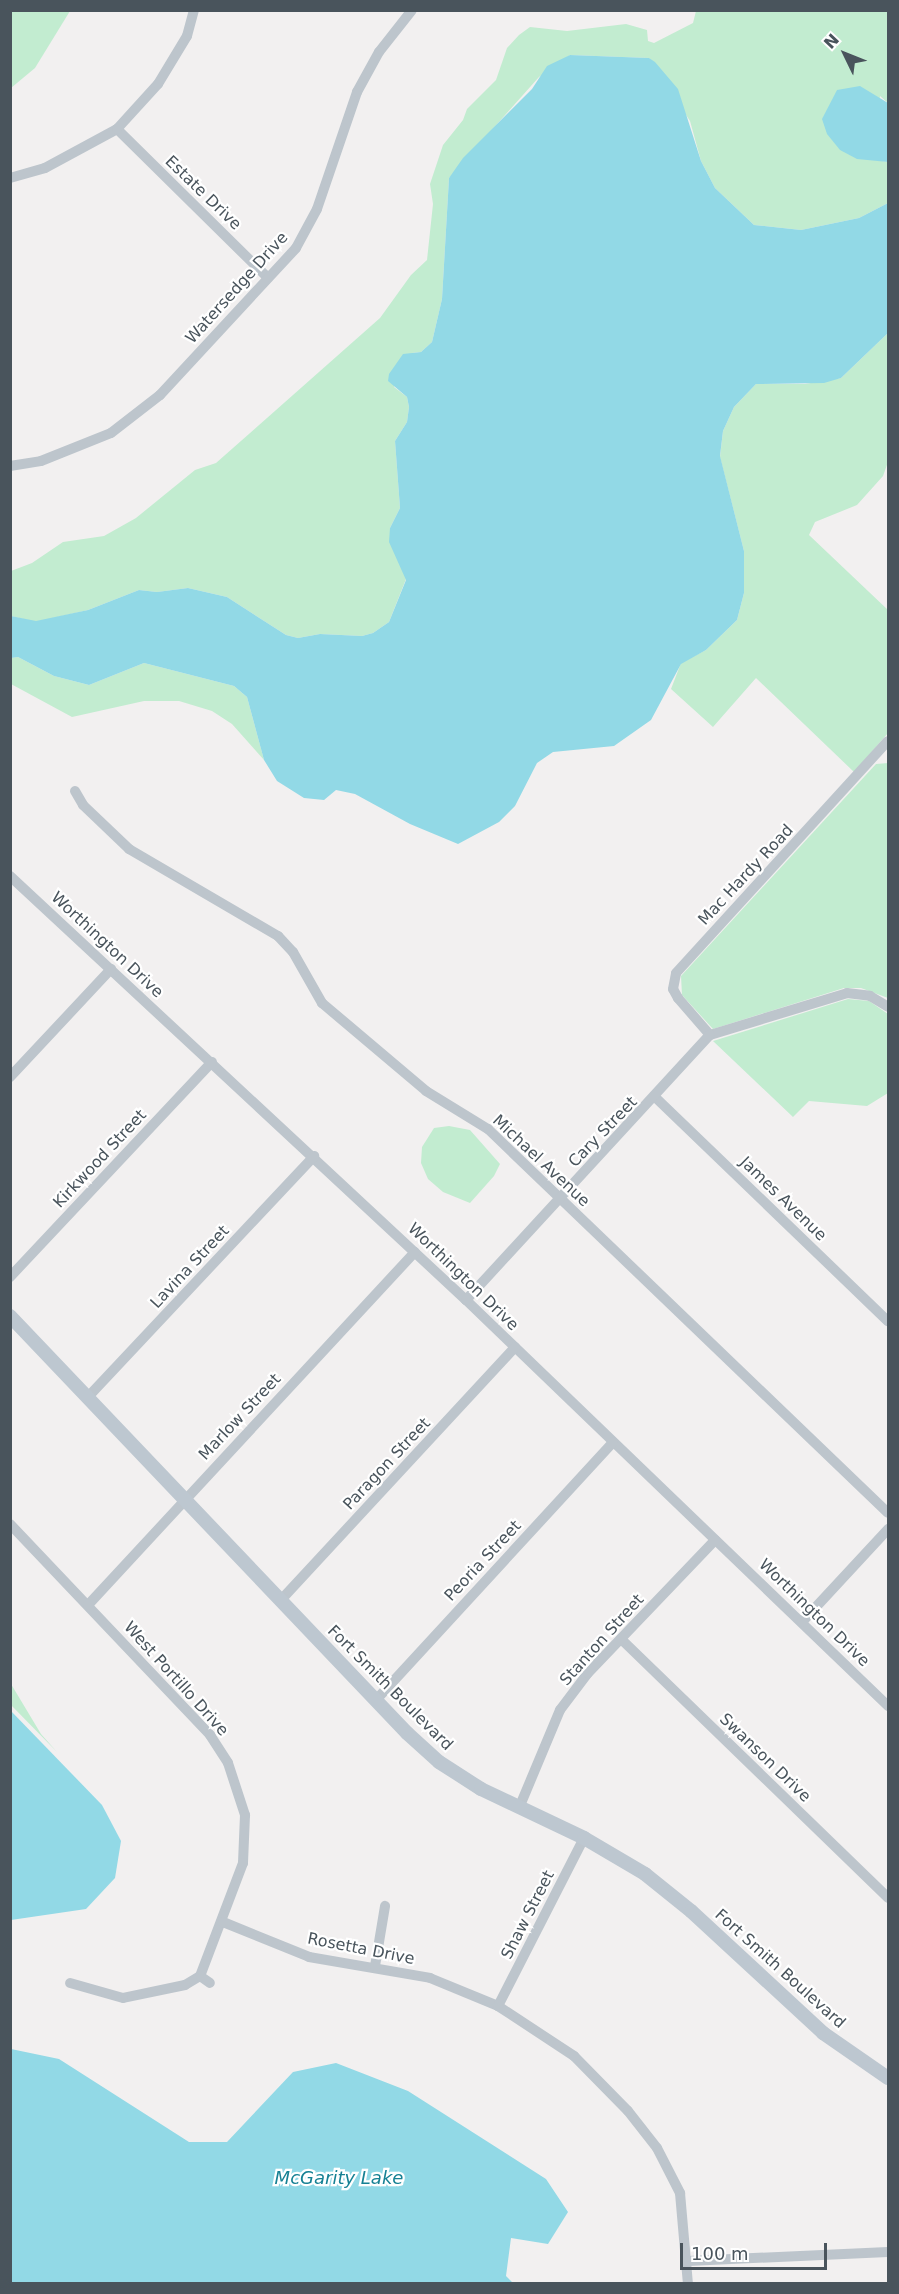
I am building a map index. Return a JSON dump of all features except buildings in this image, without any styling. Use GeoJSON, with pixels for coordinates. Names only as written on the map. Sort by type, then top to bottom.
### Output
{"type":"FeatureCollection","features":[{"type":"Feature","properties":{"kind":"street"},"geometry":{"type":"LineString","coordinates":[[10,178],[45,168],[117,129],[158,84],[188,36],[194,10]]}},
{"type":"Feature","properties":{"kind":"street","name":"Watersedge Drive"},"geometry":{"type":"LineString","coordinates":[[10,466],[41,461],[111,433],[160,395],[296,248],[317,209],[357,92],[379,52],[412,10]]}},
{"type":"Feature","properties":{"kind":"street","name":"Estate Drive"},"geometry":{"type":"LineString","coordinates":[[117,129],[268,278]]}},
{"type":"Feature","properties":{"kind":"street","name":"Mac Hardy Road"},"geometry":{"type":"LineString","coordinates":[[710,1035],[678,998],[674,989],[676,973],[888,741]]}},
{"type":"Feature","properties":{"kind":"street","name":"Michael Avenue"},"geometry":{"type":"LineString","coordinates":[[75,790],[83,805],[129,849],[278,936],[293,952],[322,1003],[426,1091],[488,1129],[888,1513]]}},
{"type":"Feature","properties":{"kind":"street","name":"Worthington Drive"},"geometry":{"type":"LineString","coordinates":[[10,876],[314,1156],[888,1706]]}},
{"type":"Feature","properties":{"kind":"street"},"geometry":{"type":"LineString","coordinates":[[10,1077],[111,969]]}},
{"type":"Feature","properties":{"kind":"street"},"geometry":{"type":"LineString","coordinates":[[710,1035],[847,993],[870,996],[888,1007]]}},
{"type":"Feature","properties":{"kind":"street","name":"Cary Street"},"geometry":{"type":"LineString","coordinates":[[466,1300],[656,1098],[710,1035]]}},
{"type":"Feature","properties":{"kind":"street","name":"Kirkwood Street"},"geometry":{"type":"LineString","coordinates":[[10,1277],[212,1062]]}},
{"type":"Feature","properties":{"kind":"street","name":"James Avenue"},"geometry":{"type":"LineString","coordinates":[[656,1098],[888,1321]]}},
{"type":"Feature","properties":{"kind":"street","name":"Lavina Street"},"geometry":{"type":"LineString","coordinates":[[87,1398],[314,1156]]}},
{"type":"Feature","properties":{"kind":"street","name":"Marlow Street"},"geometry":{"type":"LineString","coordinates":[[88,1605],[184,1498],[415,1252]]}},
{"type":"Feature","properties":{"kind":"street","name":"Fort Smith Boulevard"},"geometry":{"type":"LineString","coordinates":[[10,1316],[280,1601],[439,1762],[519,1808],[584,1838],[654,1881],[823,2033],[888,2078]]}},
{"type":"Feature","properties":{"kind":"street","name":"Paragon Street"},"geometry":{"type":"LineString","coordinates":[[280,1601],[515,1347]]}},
{"type":"Feature","properties":{"kind":"street","name":"Peoria Street"},"geometry":{"type":"LineString","coordinates":[[376,1700],[613,1442]]}},
{"type":"Feature","properties":{"kind":"street","name":"West Portillo Drive"},"geometry":{"type":"LineString","coordinates":[[10,1524],[210,1735],[228,1763],[245,1815],[243,1863],[223,1922],[200,1976]]}},
{"type":"Feature","properties":{"kind":"street"},"geometry":{"type":"LineString","coordinates":[[802,1622],[888,1529]]}},
{"type":"Feature","properties":{"kind":"street","name":"Stanton Street"},"geometry":{"type":"LineString","coordinates":[[519,1808],[560,1710],[588,1672],[715,1540]]}},
{"type":"Feature","properties":{"kind":"street","name":"Swanson Drive"},"geometry":{"type":"LineString","coordinates":[[621,1640],[888,1898]]}},
{"type":"Feature","properties":{"kind":"street","name":"Shaw Street"},"geometry":{"type":"LineString","coordinates":[[498,2006],[584,1838]]}},
{"type":"Feature","properties":{"kind":"street"},"geometry":{"type":"LineString","coordinates":[[375,1966],[385,1906]]}},
{"type":"Feature","properties":{"kind":"street","name":"Rosetta Drive"},"geometry":{"type":"LineString","coordinates":[[223,1922],[309,1957],[375,1966],[430,1978],[498,2006],[574,2056],[628,2111],[657,2148],[680,2193],[688,2261],[688,2283]]}},
{"type":"Feature","properties":{"kind":"street"},"geometry":{"type":"LineString","coordinates":[[70,1983],[123,1998],[184,1985],[200,1976],[210,1983]]}},
{"type":"Feature","properties":{"kind":"street"},"geometry":{"type":"LineString","coordinates":[[688,2261],[888,2252]]}},
{"type":"Feature","properties":{"kind":"green space"},"geometry":{"type":"Polygon","coordinates":[[[10,11],[70,11],[35,68],[11,88],[10,11]]]}},
{"type":"Feature","properties":{"kind":"green space"},"geometry":{"type":"Polygon","coordinates":[[[696,11],[888,11],[888,103],[880,96],[876,160],[888,162],[888,203],[859,218],[801,230],[754,225],[715,188],[701,161],[690,121],[649,58],[570,55],[539,77],[449,178],[442,299],[432,342],[421,352],[412,353],[394,387],[407,397],[409,407],[407,422],[395,441],[400,508],[390,528],[406,579],[389,622],[373,633],[362,636],[320,634],[298,638],[286,635],[227,597],[188,588],[157,592],[139,590],[88,610],[36,622],[11,616],[11,571],[32,563],[63,542],[104,536],[136,518],[195,470],[216,463],[380,318],[411,275],[427,260],[433,204],[430,184],[443,145],[463,120],[467,109],[496,80],[507,48],[519,35],[530,27],[567,31],[626,24],[647,30],[648,41],[654,43],[693,23],[696,11]]]}},
{"type":"Feature","properties":{"kind":"green space"},"geometry":{"type":"Polygon","coordinates":[[[888,333],[888,462],[883,476],[857,505],[815,522],[809,535],[888,610],[888,733],[854,772],[756,678],[713,727],[671,689],[681,663],[706,650],[737,620],[744,593],[744,551],[720,457],[723,431],[734,407],[756,384],[805,384],[841,378],[888,333]]]}},
{"type":"Feature","properties":{"kind":"green space"},"geometry":{"type":"Polygon","coordinates":[[[18,657],[54,676],[89,685],[144,663],[234,686],[247,697],[264,760],[232,724],[212,711],[179,701],[144,701],[72,717],[11,684],[10,658],[18,657]]]}},
{"type":"Feature","properties":{"kind":"green space"},"geometry":{"type":"Polygon","coordinates":[[[888,763],[888,998],[861,988],[844,988],[713,1029],[682,995],[681,976],[876,764],[888,763]]]}},
{"type":"Feature","properties":{"kind":"green space"},"geometry":{"type":"Polygon","coordinates":[[[848,999],[869,1001],[888,1014],[888,1093],[867,1106],[809,1101],[793,1117],[713,1041],[848,999]]]}},
{"type":"Feature","properties":{"kind":"green space"},"geometry":{"type":"Polygon","coordinates":[[[449,1126],[470,1130],[500,1164],[494,1176],[470,1203],[443,1192],[428,1179],[421,1163],[422,1147],[434,1128],[449,1126]]]}},
{"type":"Feature","properties":{"kind":"green space"},"geometry":{"type":"Polygon","coordinates":[[[11,1684],[41,1734],[57,1752],[11,1705],[11,1684]]]}},
{"type":"Feature","properties":{"kind":"water"},"geometry":{"type":"Polygon","coordinates":[[[570,55],[649,58],[655,62],[678,89],[701,161],[715,188],[754,225],[801,230],[859,218],[888,203],[888,333],[841,378],[824,383],[756,384],[734,407],[723,431],[720,456],[744,551],[744,593],[737,620],[706,650],[681,664],[651,720],[614,746],[553,752],[537,763],[515,806],[499,822],[458,844],[410,824],[355,794],[336,790],[324,800],[304,798],[277,781],[264,760],[247,697],[234,686],[144,663],[89,685],[54,676],[18,657],[11,658],[11,616],[36,621],[88,610],[139,590],[157,592],[188,588],[227,597],[286,635],[298,638],[320,634],[362,636],[373,633],[389,622],[406,580],[389,542],[390,528],[400,508],[395,441],[407,422],[409,407],[407,397],[388,381],[389,374],[403,354],[421,352],[432,342],[442,299],[449,178],[463,158],[532,89],[547,66],[570,55]]]}},
{"type":"Feature","properties":{"kind":"water"},"geometry":{"type":"Polygon","coordinates":[[[860,86],[888,103],[888,162],[857,159],[840,150],[827,134],[822,119],[837,90],[860,86]]]}},
{"type":"Feature","properties":{"kind":"water"},"geometry":{"type":"Polygon","coordinates":[[[11,1711],[102,1805],[121,1841],[115,1878],[86,1909],[11,1920],[11,1711]]]}},
{"type":"Feature","properties":{"kind":"water","name":"McGarity Lake"},"geometry":{"type":"Polygon","coordinates":[[[11,2049],[59,2059],[189,2142],[227,2142],[293,2072],[336,2063],[408,2091],[546,2179],[568,2212],[548,2244],[511,2238],[506,2276],[513,2283],[11,2283],[11,2049]]]}}]}
